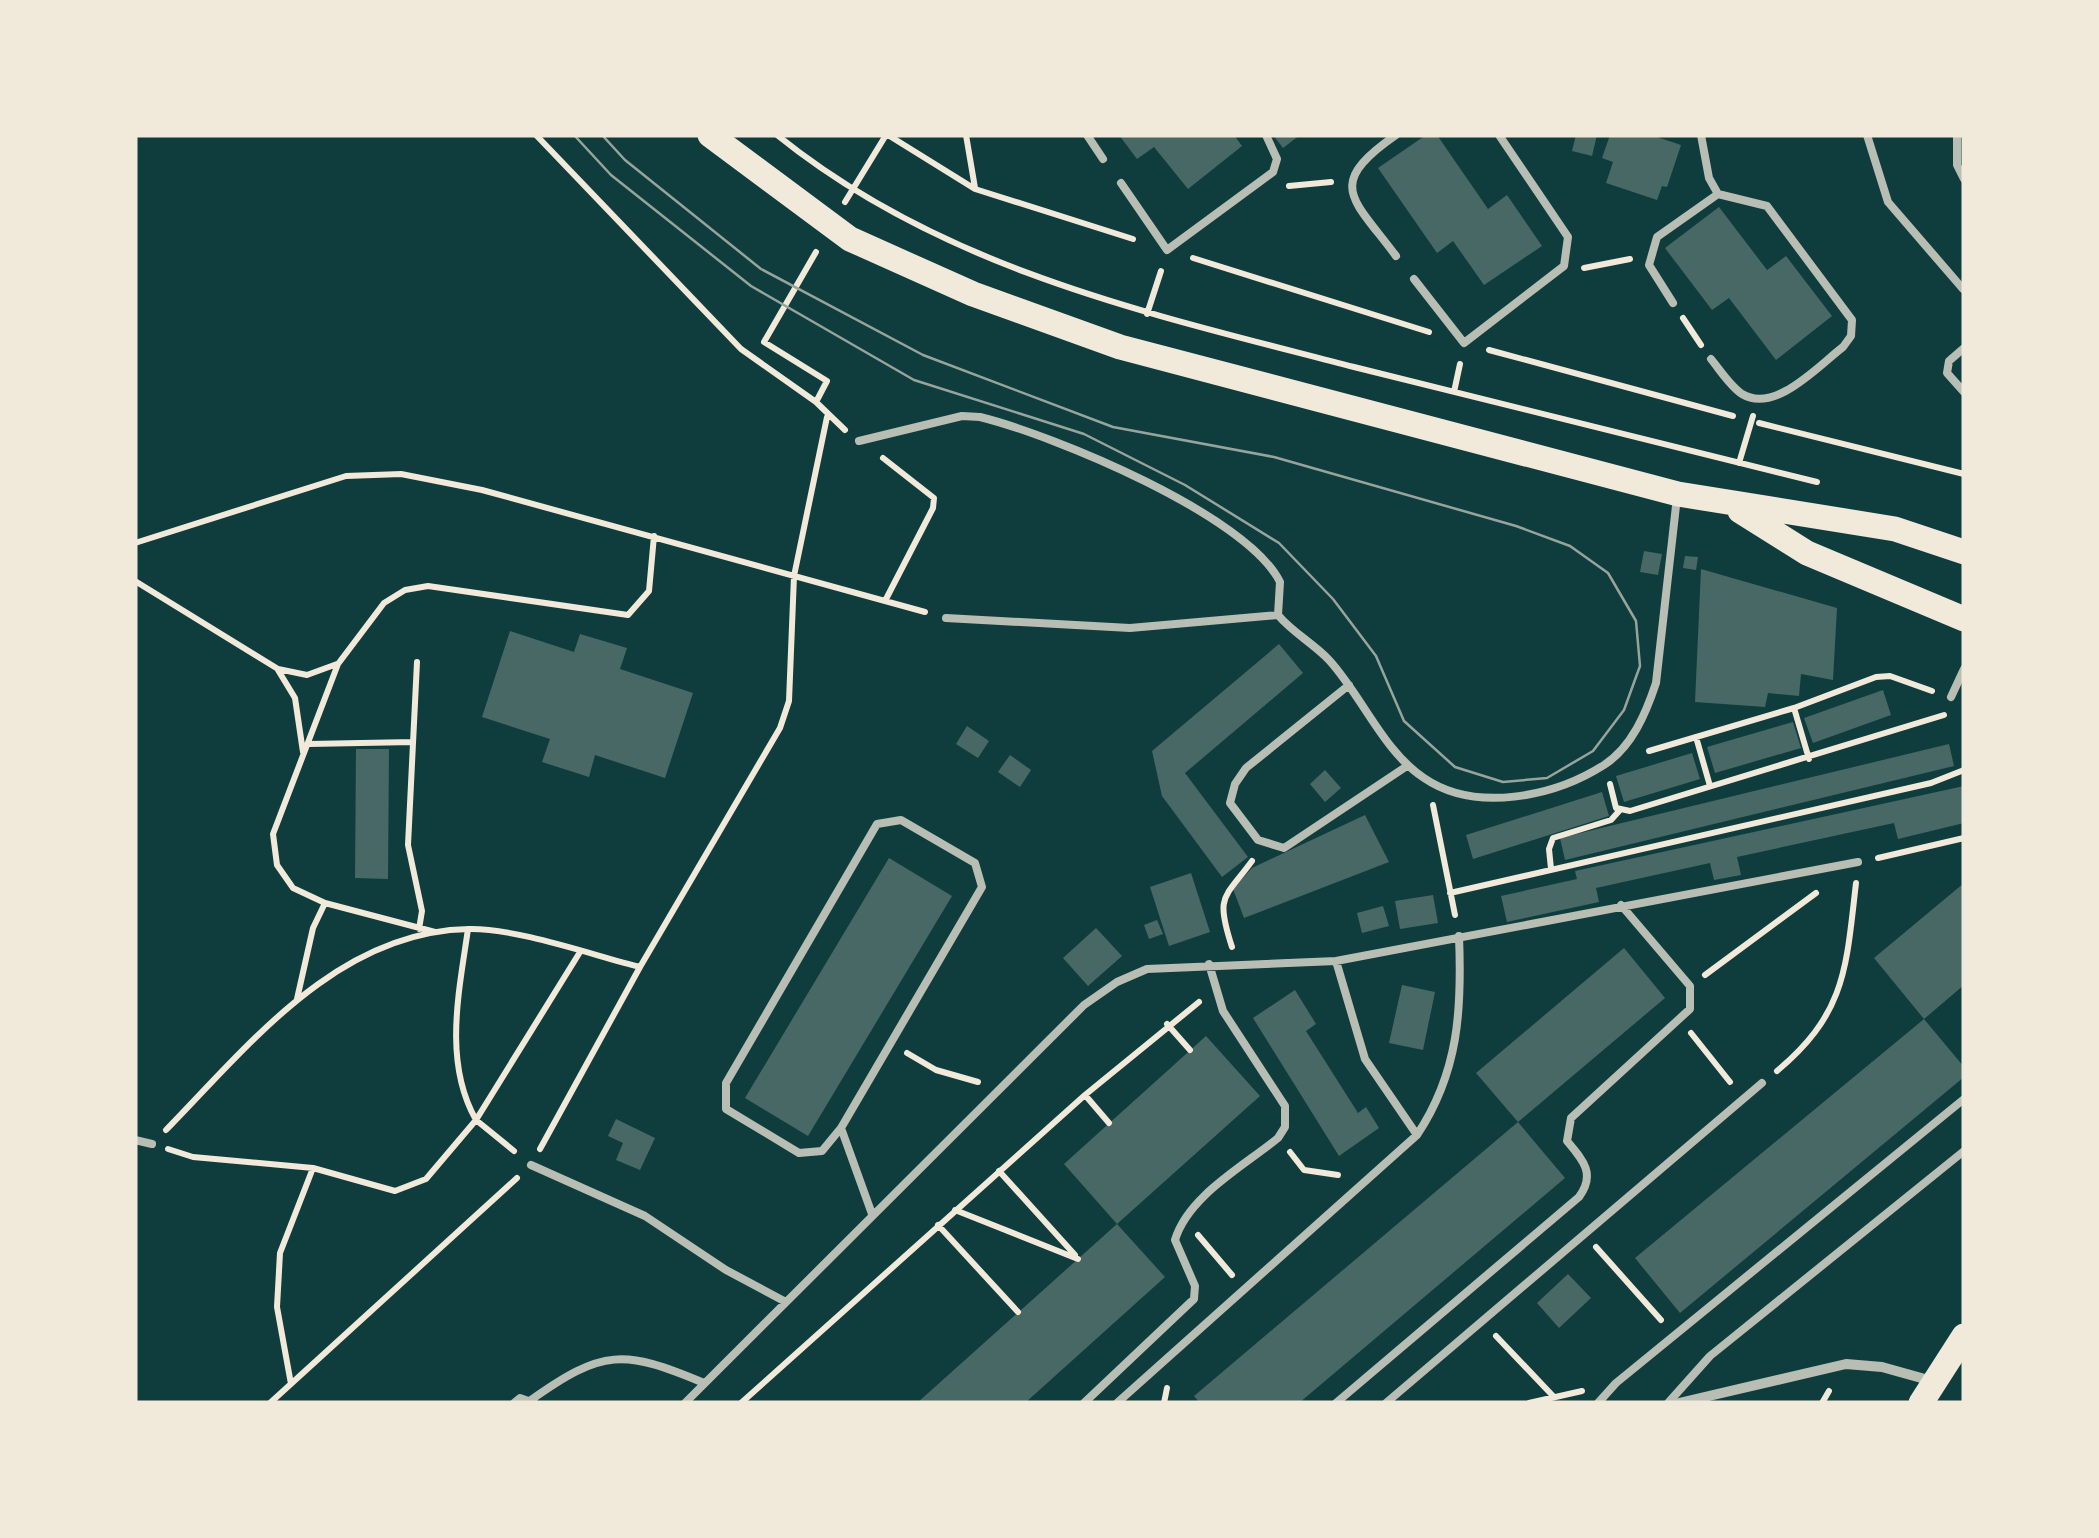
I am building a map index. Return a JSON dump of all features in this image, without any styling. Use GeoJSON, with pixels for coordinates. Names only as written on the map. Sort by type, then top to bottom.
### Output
{"type":"FeatureCollection","features":[{"type":"Feature","properties":{"kind":"main road"},"geometry":{"type":"LineString","coordinates":[[710,135],[850,238],[974,294],[1120,347],[1678,494],[1731,506],[1895,529],[1964,552]]}},
{"type":"Feature","properties":{"kind":"main road"},"geometry":{"type":"LineString","coordinates":[[1731,506],[1807,553],[1964,619]]}},
{"type":"Feature","properties":{"kind":"main road"},"geometry":{"type":"LineString","coordinates":[[1924,1396],[1964,1336]]}},
{"type":"Feature","properties":{"kind":"main road"},"geometry":{"type":"LineString","coordinates":[[1924,1396],[1964,1356]]}},
{"type":"Feature","properties":{"kind":"street"},"geometry":{"type":"LineString","coordinates":[[1680,1403],[1846,1364],[1882,1367],[1924,1396]]}},
{"type":"Feature","properties":{"kind":"lane"},"geometry":{"type":"LineString","coordinates":[[1087,135],[1103,159]]}},
{"type":"Feature","properties":{"kind":"lane"},"geometry":{"type":"LineString","coordinates":[[1122,183],[1167,250],[1273,172],[1277,159],[1266,135]]}},
{"type":"Feature","properties":{"kind":"lane"},"geometry":{"type":"LineString","coordinates":[[1396,135],[1358,161],[1352,180],[1354,200],[1396,256]]}},
{"type":"Feature","properties":{"kind":"lane"},"geometry":{"type":"LineString","coordinates":[[1414,279],[1464,344],[1558,274],[1568,252],[1568,236],[1499,135]]}},
{"type":"Feature","properties":{"kind":"lane"},"geometry":{"type":"LineString","coordinates":[[1701,135],[1709,178],[1718,194],[1767,206],[1852,320],[1852,336],[1843,347],[1773,398],[1758,400],[1740,392],[1710,359]]}},
{"type":"Feature","properties":{"kind":"lane"},"geometry":{"type":"LineString","coordinates":[[1867,135],[1888,202],[1964,290]]}},
{"type":"Feature","properties":{"kind":"lane"},"geometry":{"type":"LineString","coordinates":[[1958,135],[1958,164],[1964,179]]}},
{"type":"Feature","properties":{"kind":"lane"},"geometry":{"type":"LineString","coordinates":[[1673,303],[1649,265],[1651,253],[1663,231],[1718,194]]}},
{"type":"Feature","properties":{"kind":"lane"},"geometry":{"type":"LineString","coordinates":[[1964,348],[1949,360],[1946,373],[1964,392]]}},
{"type":"Feature","properties":{"kind":"lane"},"geometry":{"type":"LineString","coordinates":[[860,441],[962,416],[980,417],[1115,469],[1200,511],[1257,554],[1280,582],[1278,615]]}},
{"type":"Feature","properties":{"kind":"lane"},"geometry":{"type":"LineString","coordinates":[[946,618],[1130,628],[1278,615],[1350,685],[1407,766],[1428,782],[1462,796],[1497,798],[1539,793],[1604,765],[1634,732],[1656,683],[1678,494]]}},
{"type":"Feature","properties":{"kind":"lane"},"geometry":{"type":"LineString","coordinates":[[1951,697],[1964,668]]}},
{"type":"Feature","properties":{"kind":"lane"},"geometry":{"type":"LineString","coordinates":[[1350,685],[1246,768],[1235,784],[1230,803],[1258,840],[1284,848],[1407,766]]}},
{"type":"Feature","properties":{"kind":"lane"},"geometry":{"type":"LineString","coordinates":[[901,820],[975,863],[982,886],[841,1128],[822,1151],[799,1153],[726,1109],[723,1097],[726,1083],[876,824],[901,820]]}},
{"type":"Feature","properties":{"kind":"lane"},"geometry":{"type":"LineString","coordinates":[[685,1403],[1084,1005],[1117,982],[1147,969],[1336,960],[1858,862]]}},
{"type":"Feature","properties":{"kind":"lane"},"geometry":{"type":"LineString","coordinates":[[1336,1403],[1579,1197],[1588,1181],[1588,1170],[1568,1140],[1571,1118],[1690,1009],[1690,986],[1621,905]]}},
{"type":"Feature","properties":{"kind":"lane"},"geometry":{"type":"LineString","coordinates":[[1117,1403],[1417,1134],[1449,1076],[1458,1038],[1459,936]]}},
{"type":"Feature","properties":{"kind":"lane"},"geometry":{"type":"LineString","coordinates":[[1336,960],[1365,1059],[1417,1134]]}},
{"type":"Feature","properties":{"kind":"lane"},"geometry":{"type":"LineString","coordinates":[[1084,1403],[1194,1299],[1194,1286],[1175,1240],[1185,1218],[1278,1138],[1288,1116],[1286,1106],[1223,1011],[1209,964]]}},
{"type":"Feature","properties":{"kind":"lane"},"geometry":{"type":"LineString","coordinates":[[1386,1403],[1762,1083]]}},
{"type":"Feature","properties":{"kind":"lane"},"geometry":{"type":"LineString","coordinates":[[1598,1403],[1616,1383],[1964,1098]]}},
{"type":"Feature","properties":{"kind":"lane"},"geometry":{"type":"LineString","coordinates":[[841,1128],[872,1214]]}},
{"type":"Feature","properties":{"kind":"lane"},"geometry":{"type":"LineString","coordinates":[[135,1140],[152,1144]]}},
{"type":"Feature","properties":{"kind":"lane"},"geometry":{"type":"LineString","coordinates":[[1668,1403],[1710,1356],[1964,1151]]}},
{"type":"Feature","properties":{"kind":"lane"},"geometry":{"type":"LineString","coordinates":[[532,1165],[645,1216],[726,1270],[784,1301]]}},
{"type":"Feature","properties":{"kind":"lane"},"geometry":{"type":"LineString","coordinates":[[514,1403],[520,1398],[532,1402],[594,1360],[645,1362],[704,1383]]}},
{"type":"Feature","properties":{"kind":"path"},"geometry":{"type":"LineString","coordinates":[[536,135],[741,349],[816,402]]}},
{"type":"Feature","properties":{"kind":"path"},"geometry":{"type":"LineString","coordinates":[[777,135],[852,190],[944,242],[1019,272],[1148,314],[1833,486]]}},
{"type":"Feature","properties":{"kind":"path"},"geometry":{"type":"LineString","coordinates":[[787,144],[794,135]]}},
{"type":"Feature","properties":{"kind":"path"},"geometry":{"type":"LineString","coordinates":[[842,207],[886,135]]}},
{"type":"Feature","properties":{"kind":"path"},"geometry":{"type":"LineString","coordinates":[[966,135],[975,189]]}},
{"type":"Feature","properties":{"kind":"path"},"geometry":{"type":"LineString","coordinates":[[1250,192],[1352,180]]}},
{"type":"Feature","properties":{"kind":"path"},"geometry":{"type":"LineString","coordinates":[[823,241],[764,342],[826,380]]}},
{"type":"Feature","properties":{"kind":"path"},"geometry":{"type":"LineString","coordinates":[[1148,314],[1167,250]]}},
{"type":"Feature","properties":{"kind":"path"},"geometry":{"type":"LineString","coordinates":[[1558,274],[1651,253]]}},
{"type":"Feature","properties":{"kind":"path"},"geometry":{"type":"LineString","coordinates":[[1673,303],[1710,359]]}},
{"type":"Feature","properties":{"kind":"path"},"geometry":{"type":"LineString","coordinates":[[1740,463],[1758,400]]}},
{"type":"Feature","properties":{"kind":"path"},"geometry":{"type":"LineString","coordinates":[[270,1403],[532,1165],[640,967],[780,728],[788,701],[794,576],[826,417]]}},
{"type":"Feature","properties":{"kind":"path"},"geometry":{"type":"LineString","coordinates":[[135,543],[346,476],[401,474],[432,477],[946,618]]}},
{"type":"Feature","properties":{"kind":"path"},"geometry":{"type":"LineString","coordinates":[[885,601],[933,508]]}},
{"type":"Feature","properties":{"kind":"path"},"geometry":{"type":"LineString","coordinates":[[441,934],[326,903],[293,888],[277,865],[274,834],[338,664],[384,603],[405,590],[428,586],[628,615],[650,591],[654,536]]}},
{"type":"Feature","properties":{"kind":"path"},"geometry":{"type":"LineString","coordinates":[[135,581],[278,669],[307,675],[338,664]]}},
{"type":"Feature","properties":{"kind":"path"},"geometry":{"type":"LineString","coordinates":[[417,662],[408,845],[422,911],[418,929]]}},
{"type":"Feature","properties":{"kind":"path"},"geometry":{"type":"LineString","coordinates":[[278,669],[295,698],[304,754]]}},
{"type":"Feature","properties":{"kind":"path"},"geometry":{"type":"LineString","coordinates":[[1620,810],[1604,765],[1794,708],[1876,676],[1890,676],[1951,697]]}},
{"type":"Feature","properties":{"kind":"path"},"geometry":{"type":"LineString","coordinates":[[1794,708],[1809,759]]}},
{"type":"Feature","properties":{"kind":"path"},"geometry":{"type":"LineString","coordinates":[[1551,868],[1549,850],[1554,838],[1611,820],[1620,810],[1809,759],[1947,714]]}},
{"type":"Feature","properties":{"kind":"path"},"geometry":{"type":"LineString","coordinates":[[1696,737],[1710,786]]}},
{"type":"Feature","properties":{"kind":"path"},"geometry":{"type":"LineString","coordinates":[[308,744],[412,742]]}},
{"type":"Feature","properties":{"kind":"path"},"geometry":{"type":"LineString","coordinates":[[1450,894],[1930,782],[1964,770]]}},
{"type":"Feature","properties":{"kind":"path"},"geometry":{"type":"LineString","coordinates":[[1428,782],[1459,936]]}},
{"type":"Feature","properties":{"kind":"path"},"geometry":{"type":"LineString","coordinates":[[1690,986],[1858,862],[1964,838]]}},
{"type":"Feature","properties":{"kind":"path"},"geometry":{"type":"LineString","coordinates":[[1238,962],[1223,899],[1227,886],[1249,865],[1258,840]]}},
{"type":"Feature","properties":{"kind":"path"},"geometry":{"type":"LineString","coordinates":[[1762,1083],[1812,1042],[1836,1001],[1858,862]]}},
{"type":"Feature","properties":{"kind":"path"},"geometry":{"type":"LineString","coordinates":[[297,999],[305,956],[326,903]]}},
{"type":"Feature","properties":{"kind":"path"},"geometry":{"type":"LineString","coordinates":[[580,952],[476,1120],[414,1187],[395,1191],[313,1168],[193,1157],[152,1144],[297,999],[390,945],[468,929],[580,952],[640,967]]}},
{"type":"Feature","properties":{"kind":"path"},"geometry":{"type":"LineString","coordinates":[[468,929],[456,1008],[461,1094],[476,1120],[532,1165]]}},
{"type":"Feature","properties":{"kind":"path"},"geometry":{"type":"LineString","coordinates":[[741,1403],[1167,1024],[1196,1002],[1223,1011]]}},
{"type":"Feature","properties":{"kind":"path"},"geometry":{"type":"LineString","coordinates":[[1681,1020],[1720,1069]]}},
{"type":"Feature","properties":{"kind":"path"},"geometry":{"type":"LineString","coordinates":[[1167,1024],[1190,1050]]}},
{"type":"Feature","properties":{"kind":"path"},"geometry":{"type":"LineString","coordinates":[[889,1043],[936,1070],[1004,1086]]}},
{"type":"Feature","properties":{"kind":"path"},"geometry":{"type":"LineString","coordinates":[[1085,1094],[1109,1123]]}},
{"type":"Feature","properties":{"kind":"path"},"geometry":{"type":"LineString","coordinates":[[291,1385],[277,1307],[280,1253],[313,1168]]}},
{"type":"Feature","properties":{"kind":"path"},"geometry":{"type":"LineString","coordinates":[[954,1210],[1078,1258],[999,1171]]}},
{"type":"Feature","properties":{"kind":"path"},"geometry":{"type":"LineString","coordinates":[[1185,1218],[1244,1290]]}},
{"type":"Feature","properties":{"kind":"path"},"geometry":{"type":"LineString","coordinates":[[938,1225],[1018,1312]]}},
{"type":"Feature","properties":{"kind":"path"},"geometry":{"type":"LineString","coordinates":[[1585,1235],[1639,1297]]}},
{"type":"Feature","properties":{"kind":"path"},"geometry":{"type":"LineString","coordinates":[[1482,1322],[1554,1396]]}},
{"type":"Feature","properties":{"kind":"building"},"geometry":{"type":"Polygon","coordinates":[[[1119,135],[1234,135],[1242,146],[1188,189],[1154,147],[1137,159],[1119,135]]]}},
{"type":"Feature","properties":{"kind":"building"},"geometry":{"type":"Polygon","coordinates":[[[1273,135],[1300,135],[1283,148],[1273,135]]]}},
{"type":"Feature","properties":{"kind":"building"},"geometry":{"type":"Polygon","coordinates":[[[1426,135],[1437,135],[1488,209],[1507,195],[1542,246],[1484,285],[1453,241],[1437,253],[1378,168],[1426,135]]]}},
{"type":"Feature","properties":{"kind":"building"},"geometry":{"type":"Polygon","coordinates":[[[1576,135],[1597,135],[1592,156],[1572,151],[1576,135]]]}},
{"type":"Feature","properties":{"kind":"building"},"geometry":{"type":"Polygon","coordinates":[[[1610,135],[1651,135],[1681,145],[1667,187],[1662,186],[1657,200],[1606,183],[1613,162],[1602,158],[1610,135]]]}},
{"type":"Feature","properties":{"kind":"building"},"geometry":{"type":"Polygon","coordinates":[[[1719,207],[1767,270],[1786,256],[1832,316],[1776,360],[1729,298],[1712,310],[1665,248],[1719,207]]]}},
{"type":"Feature","properties":{"kind":"building"},"geometry":{"type":"Polygon","coordinates":[[[1644,551],[1662,554],[1658,575],[1640,572],[1644,551]]]}},
{"type":"Feature","properties":{"kind":"building"},"geometry":{"type":"Polygon","coordinates":[[[1685,556],[1698,557],[1696,570],[1683,568],[1685,556]]]}},
{"type":"Feature","properties":{"kind":"building"},"geometry":{"type":"Polygon","coordinates":[[[1701,569],[1837,608],[1833,680],[1801,674],[1799,696],[1768,693],[1765,707],[1695,702],[1701,569]]]}},
{"type":"Feature","properties":{"kind":"building"},"geometry":{"type":"Polygon","coordinates":[[[510,631],[574,652],[580,634],[627,648],[620,669],[693,693],[665,778],[595,755],[589,777],[542,762],[550,739],[482,717],[510,631]]]}},
{"type":"Feature","properties":{"kind":"building"},"geometry":{"type":"Polygon","coordinates":[[[1279,644],[1303,673],[1185,773],[1248,857],[1222,877],[1162,796],[1152,751],[1279,644]]]}},
{"type":"Feature","properties":{"kind":"building"},"geometry":{"type":"Polygon","coordinates":[[[1883,690],[1891,715],[1813,743],[1804,718],[1883,690]]]}},
{"type":"Feature","properties":{"kind":"building"},"geometry":{"type":"Polygon","coordinates":[[[1793,722],[1801,748],[1715,773],[1707,747],[1793,722]]]}},
{"type":"Feature","properties":{"kind":"building"},"geometry":{"type":"Polygon","coordinates":[[[967,726],[989,741],[978,758],[956,744],[967,726]]]}},
{"type":"Feature","properties":{"kind":"building"},"geometry":{"type":"Polygon","coordinates":[[[1949,744],[1954,766],[1565,860],[1560,838],[1949,744]]]}},
{"type":"Feature","properties":{"kind":"building"},"geometry":{"type":"Polygon","coordinates":[[[356,749],[389,749],[388,879],[355,878],[356,749]]]}},
{"type":"Feature","properties":{"kind":"building"},"geometry":{"type":"Polygon","coordinates":[[[1692,753],[1700,779],[1624,802],[1616,776],[1692,753]]]}},
{"type":"Feature","properties":{"kind":"building"},"geometry":{"type":"Polygon","coordinates":[[[1010,755],[1031,770],[1020,787],[998,772],[1010,755]]]}},
{"type":"Feature","properties":{"kind":"building"},"geometry":{"type":"Polygon","coordinates":[[[1325,770],[1341,788],[1325,802],[1310,784],[1325,770]]]}},
{"type":"Feature","properties":{"kind":"building"},"geometry":{"type":"Polygon","coordinates":[[[1964,786],[1964,823],[1898,839],[1894,823],[1737,857],[1741,875],[1714,880],[1710,863],[1596,888],[1599,902],[1507,922],[1501,896],[1577,879],[1575,871],[1964,786]]]}},
{"type":"Feature","properties":{"kind":"building"},"geometry":{"type":"Polygon","coordinates":[[[1602,792],[1609,816],[1473,859],[1466,835],[1602,792]]]}},
{"type":"Feature","properties":{"kind":"building"},"geometry":{"type":"Polygon","coordinates":[[[1365,815],[1389,862],[1244,918],[1233,889],[1252,868],[1365,815]]]}},
{"type":"Feature","properties":{"kind":"building"},"geometry":{"type":"Polygon","coordinates":[[[889,858],[952,896],[808,1136],[745,1098],[889,858]]]}},
{"type":"Feature","properties":{"kind":"building"},"geometry":{"type":"Polygon","coordinates":[[[1191,873],[1210,932],[1169,946],[1150,887],[1191,873]]]}},
{"type":"Feature","properties":{"kind":"building"},"geometry":{"type":"Polygon","coordinates":[[[1964,883],[1964,985],[1924,1019],[1874,958],[1964,883]]]}},
{"type":"Feature","properties":{"kind":"building"},"geometry":{"type":"Polygon","coordinates":[[[1433,895],[1438,923],[1400,929],[1395,901],[1433,895]]]}},
{"type":"Feature","properties":{"kind":"building"},"geometry":{"type":"Polygon","coordinates":[[[1383,906],[1389,926],[1362,933],[1357,913],[1383,906]]]}},
{"type":"Feature","properties":{"kind":"building"},"geometry":{"type":"Polygon","coordinates":[[[1157,920],[1163,934],[1149,939],[1144,925],[1157,920]]]}},
{"type":"Feature","properties":{"kind":"building"},"geometry":{"type":"Polygon","coordinates":[[[1096,928],[1122,956],[1088,986],[1063,958],[1096,928]]]}},
{"type":"Feature","properties":{"kind":"building"},"geometry":{"type":"Polygon","coordinates":[[[1624,948],[1665,998],[1518,1122],[1476,1073],[1624,948]]]}},
{"type":"Feature","properties":{"kind":"building"},"geometry":{"type":"Polygon","coordinates":[[[1402,985],[1435,992],[1423,1050],[1389,1043],[1402,985]]]}},
{"type":"Feature","properties":{"kind":"building"},"geometry":{"type":"Polygon","coordinates":[[[1295,990],[1316,1024],[1306,1031],[1358,1113],[1366,1107],[1379,1128],[1339,1156],[1253,1018],[1295,990]]]}},
{"type":"Feature","properties":{"kind":"building"},"geometry":{"type":"Polygon","coordinates":[[[1924,1019],[1964,1067],[1964,1077],[1680,1313],[1635,1258],[1924,1019]]]}},
{"type":"Feature","properties":{"kind":"building"},"geometry":{"type":"Polygon","coordinates":[[[1206,1036],[1260,1096],[1117,1224],[1064,1164],[1206,1036]]]}},
{"type":"Feature","properties":{"kind":"building"},"geometry":{"type":"Polygon","coordinates":[[[616,1119],[655,1138],[640,1170],[616,1160],[623,1143],[608,1136],[616,1119]]]}},
{"type":"Feature","properties":{"kind":"building"},"geometry":{"type":"Polygon","coordinates":[[[1518,1122],[1565,1178],[1299,1403],[1200,1403],[1194,1396],[1518,1122]]]}},
{"type":"Feature","properties":{"kind":"building"},"geometry":{"type":"Polygon","coordinates":[[[1117,1224],[1165,1277],[1025,1403],[917,1403],[1117,1224]]]}},
{"type":"Feature","properties":{"kind":"building"},"geometry":{"type":"Polygon","coordinates":[[[1568,1274],[1591,1298],[1559,1328],[1537,1303],[1568,1274]]]}},
{"type":"Feature","properties":{"kind":"tram line"},"geometry":{"type":"LineString","coordinates":[[574,135],[611,175],[751,286],[914,380],[1084,434],[1185,485],[1279,543],[1333,599],[1376,656],[1404,721],[1455,767],[1503,782],[1547,778],[1593,751],[1624,710],[1640,666],[1636,621],[1608,573],[1570,546],[1516,526],[1274,457],[1113,427],[923,355],[761,269],[625,160],[602,135]]}}]}
